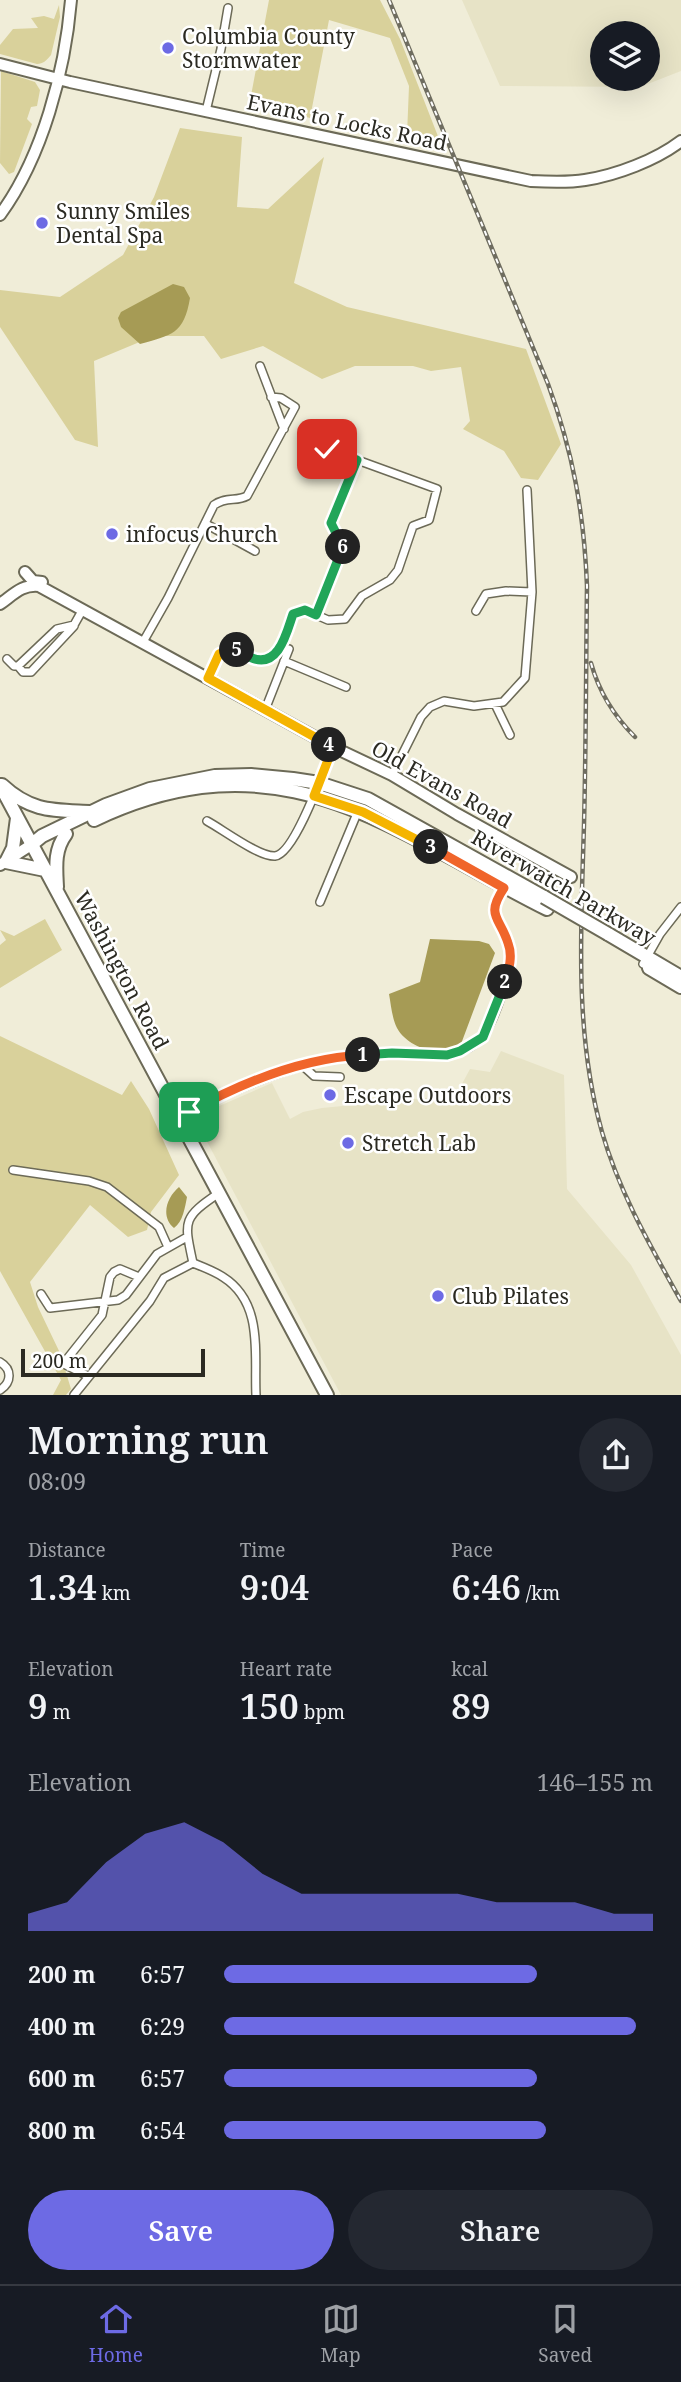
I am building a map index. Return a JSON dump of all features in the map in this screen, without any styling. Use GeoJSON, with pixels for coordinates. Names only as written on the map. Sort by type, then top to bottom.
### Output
{"type":"FeatureCollection","features":[{"type":"Feature","properties":{"kind":"main road","name":"Riverwatch Parkway"},"geometry":{"type":"LineString","coordinates":[[31,845],[42,836],[120,798],[149,789],[215,776],[251,775],[368,799],[609,939],[681,987]]}},
{"type":"Feature","properties":{"kind":"main road"},"geometry":{"type":"LineString","coordinates":[[0,784],[26,802],[46,810],[92,812]]}},
{"type":"Feature","properties":{"kind":"main road","name":"Washington Road"},"geometry":{"type":"LineString","coordinates":[[0,784],[327,1395]]}},
{"type":"Feature","properties":{"kind":"main road","name":"Riverwatch Parkway"},"geometry":{"type":"LineString","coordinates":[[31,845],[46,843],[117,809],[166,793],[193,788],[266,785],[316,790],[394,827],[504,888],[545,903]]}},
{"type":"Feature","properties":{"kind":"main road"},"geometry":{"type":"LineString","coordinates":[[17,818],[12,848],[3,864],[45,870]]}},
{"type":"Feature","properties":{"kind":"main road"},"geometry":{"type":"LineString","coordinates":[[57,891],[58,845],[66,834]]}},
{"type":"Feature","properties":{"kind":"main road","name":"Riverwatch Parkway"},"geometry":{"type":"LineString","coordinates":[[645,961],[681,977]]}},
{"type":"Feature","properties":{"kind":"street"},"geometry":{"type":"LineString","coordinates":[[0,215],[19,187],[37,145],[58,78],[71,0]]}},
{"type":"Feature","properties":{"kind":"street"},"geometry":{"type":"LineString","coordinates":[[206,111],[228,8]]}},
{"type":"Feature","properties":{"kind":"street","name":"Evans to Locks Road"},"geometry":{"type":"LineString","coordinates":[[0,64],[531,181],[588,180],[623,170],[659,155],[681,141]]}},
{"type":"Feature","properties":{"kind":"street"},"geometry":{"type":"LineString","coordinates":[[260,366],[284,429]]}},
{"type":"Feature","properties":{"kind":"street"},"geometry":{"type":"LineString","coordinates":[[143,642],[214,505],[225,498],[247,496],[284,429],[295,407],[281,398],[271,397]]}},
{"type":"Feature","properties":{"kind":"street"},"geometry":{"type":"LineString","coordinates":[[208,678],[219,654],[232,649],[253,658],[273,656],[280,649],[293,614],[305,610],[328,620],[345,619],[362,596],[390,580],[398,570],[413,526],[429,520],[437,489],[327,449]]}},
{"type":"Feature","properties":{"kind":"street"},"geometry":{"type":"LineString","coordinates":[[316,615],[336,561],[343,550],[343,544],[331,523],[357,460]]}},
{"type":"Feature","properties":{"kind":"street"},"geometry":{"type":"LineString","coordinates":[[392,775],[421,717],[430,707],[444,701],[474,706],[495,705],[503,702],[525,678],[532,592],[527,490]]}},
{"type":"Feature","properties":{"kind":"street"},"geometry":{"type":"LineString","coordinates":[[206,524],[255,551]]}},
{"type":"Feature","properties":{"kind":"street"},"geometry":{"type":"LineString","coordinates":[[25,572],[33,581],[60,589],[69,601]]}},
{"type":"Feature","properties":{"kind":"street","name":"Old Evans Road"},"geometry":{"type":"LineString","coordinates":[[0,604],[29,585],[39,586],[333,747],[392,775],[571,877]]}},
{"type":"Feature","properties":{"kind":"street"},"geometry":{"type":"LineString","coordinates":[[476,611],[486,594],[532,592]]}},
{"type":"Feature","properties":{"kind":"street"},"geometry":{"type":"LineString","coordinates":[[8,659],[23,673],[31,672],[74,625],[83,609]]}},
{"type":"Feature","properties":{"kind":"street"},"geometry":{"type":"LineString","coordinates":[[18,666],[57,629],[74,625]]}},
{"type":"Feature","properties":{"kind":"street"},"geometry":{"type":"LineString","coordinates":[[265,710],[289,649]]}},
{"type":"Feature","properties":{"kind":"street"},"geometry":{"type":"LineString","coordinates":[[284,661],[346,687]]}},
{"type":"Feature","properties":{"kind":"street"},"geometry":{"type":"LineString","coordinates":[[495,705],[510,735]]}},
{"type":"Feature","properties":{"kind":"street"},"geometry":{"type":"LineString","coordinates":[[207,821],[259,852],[277,856],[290,845],[333,747]]}},
{"type":"Feature","properties":{"kind":"street"},"geometry":{"type":"LineString","coordinates":[[320,902],[359,811]]}},
{"type":"Feature","properties":{"kind":"street"},"geometry":{"type":"LineString","coordinates":[[3,864],[31,845]]}},
{"type":"Feature","properties":{"kind":"street"},"geometry":{"type":"LineString","coordinates":[[179,1118],[214,1098],[303,1066],[355,1055],[447,1055],[460,1051],[483,1037],[492,1019],[510,961],[508,942],[493,914],[504,888]]}},
{"type":"Feature","properties":{"kind":"street"},"geometry":{"type":"LineString","coordinates":[[645,961],[660,934],[681,907]]}},
{"type":"Feature","properties":{"kind":"street"},"geometry":{"type":"LineString","coordinates":[[303,1066],[314,1076],[340,1076]]}},
{"type":"Feature","properties":{"kind":"street"},"geometry":{"type":"LineString","coordinates":[[13,1170],[89,1181],[107,1187],[159,1227],[169,1247]]}},
{"type":"Feature","properties":{"kind":"street"},"geometry":{"type":"LineString","coordinates":[[193,1263],[187,1224],[193,1213],[219,1192]]}},
{"type":"Feature","properties":{"kind":"street"},"geometry":{"type":"LineString","coordinates":[[50,1308],[118,1300],[126,1295],[158,1254],[187,1237]]}},
{"type":"Feature","properties":{"kind":"street"},"geometry":{"type":"LineString","coordinates":[[74,1395],[150,1301],[164,1278],[193,1263]]}},
{"type":"Feature","properties":{"kind":"street"},"geometry":{"type":"LineString","coordinates":[[193,1263],[226,1279],[245,1299],[256,1330],[256,1395]]}},
{"type":"Feature","properties":{"kind":"street"},"geometry":{"type":"LineString","coordinates":[[88,1376],[66,1365],[66,1359],[102,1315],[110,1278],[114,1272],[120,1269],[139,1278]]}},
{"type":"Feature","properties":{"kind":"street"},"geometry":{"type":"LineString","coordinates":[[41,1294],[50,1308]]}},
{"type":"Feature","properties":{"kind":"street"},"geometry":{"type":"LineString","coordinates":[[45,1317],[50,1308]]}},
{"type":"Feature","properties":{"kind":"street"},"geometry":{"type":"LineString","coordinates":[[0,1362],[5,1365],[9,1374],[7,1384],[0,1390]]}},
{"type":"Feature","properties":{"kind":"shaded area"},"geometry":{"type":"Polygon","coordinates":[[[269,0],[380,0],[400,39],[441,144],[407,135],[409,86],[390,38],[329,20],[310,118],[250,101],[269,0]]]}},
{"type":"Feature","properties":{"kind":"shaded area"},"geometry":{"type":"Polygon","coordinates":[[[462,0],[681,0],[681,71],[660,79],[660,21],[590,21],[590,87],[500,86],[462,0]]]}},
{"type":"Feature","properties":{"kind":"shaded area"},"geometry":{"type":"Polygon","coordinates":[[[59,5],[60,17],[51,55],[46,60],[37,64],[0,54],[0,45],[13,29],[38,28],[31,18],[44,16],[54,19],[59,5]]]}},
{"type":"Feature","properties":{"kind":"shaded area"},"geometry":{"type":"Polygon","coordinates":[[[1,71],[35,82],[40,90],[37,106],[31,107],[27,119],[32,124],[14,172],[9,174],[0,163],[1,71]]]}},
{"type":"Feature","properties":{"kind":"shaded area"},"geometry":{"type":"Polygon","coordinates":[[[180,128],[242,137],[237,207],[268,209],[324,157],[294,283],[347,307],[526,349],[561,444],[538,480],[521,478],[504,451],[463,429],[470,421],[461,367],[431,371],[413,366],[355,366],[322,379],[263,346],[221,359],[204,336],[154,336],[94,361],[98,447],[75,440],[0,327],[0,290],[60,297],[123,255],[154,197],[180,128]]]}},
{"type":"Feature","properties":{"kind":"shaded area"},"geometry":{"type":"Polygon","coordinates":[[[173,284],[184,287],[190,298],[184,319],[175,331],[168,335],[140,344],[121,327],[118,318],[121,312],[173,284]]]}},
{"type":"Feature","properties":{"kind":"shaded area"},"geometry":{"type":"Polygon","coordinates":[[[45,919],[62,950],[0,988],[0,945],[6,940],[0,930],[14,936],[45,919]]]}},
{"type":"Feature","properties":{"kind":"shaded area"},"geometry":{"type":"Polygon","coordinates":[[[430,939],[479,941],[489,944],[495,953],[461,1044],[444,1051],[417,1046],[402,1035],[394,1020],[389,994],[420,982],[430,939]]]}},
{"type":"Feature","properties":{"kind":"shaded area"},"geometry":{"type":"Polygon","coordinates":[[[0,1036],[122,1095],[131,1081],[149,1109],[179,1175],[151,1212],[147,1230],[128,1237],[90,1205],[30,1282],[38,1307],[60,1353],[71,1389],[66,1395],[53,1395],[61,1380],[0,1271],[0,1036]]]}},
{"type":"Feature","properties":{"kind":"shaded area"},"geometry":{"type":"Polygon","coordinates":[[[501,1051],[564,1075],[567,1189],[631,1265],[681,1355],[681,1395],[341,1395],[194,1117],[272,1083],[290,1119],[303,1112],[322,1108],[456,1095],[470,1069],[490,1072],[501,1051]]]}},
{"type":"Feature","properties":{"kind":"shaded area"},"geometry":{"type":"Polygon","coordinates":[[[179,1187],[187,1197],[182,1218],[174,1228],[166,1212],[168,1201],[179,1187]]]}},
{"type":"Feature","properties":{"kind":"railway"},"geometry":{"type":"LineString","coordinates":[[389,0],[548,384],[571,459],[580,508],[587,586],[581,941],[587,1057],[602,1132],[617,1176],[681,1301]]}},
{"type":"Feature","properties":{"kind":"railway"},"geometry":{"type":"LineString","coordinates":[[591,663],[608,703],[635,737]]}},
{"type":"Feature","properties":{"kind":"place","name":"Columbia County Stormwater"},"geometry":{"type":"Point","coordinates":[168,48]}},
{"type":"Feature","properties":{"kind":"place","name":"Sunny Smiles Dental Spa"},"geometry":{"type":"Point","coordinates":[42,223]}},
{"type":"Feature","properties":{"kind":"place","name":"infocus Church"},"geometry":{"type":"Point","coordinates":[112,534]}},
{"type":"Feature","properties":{"kind":"place","name":"Escape Outdoors"},"geometry":{"type":"Point","coordinates":[330,1095]}},
{"type":"Feature","properties":{"kind":"place","name":"Stretch Lab"},"geometry":{"type":"Point","coordinates":[348,1143]}},
{"type":"Feature","properties":{"kind":"place","name":"Club Pilates"},"geometry":{"type":"Point","coordinates":[438,1296]}},
{"type":"Feature","properties":{"kind":"route"},"geometry":{"type":"LineString","coordinates":[[189,1112],[214,1098],[274,1075],[318,1062],[355,1055],[447,1055],[460,1051],[483,1037],[508,971],[508,942],[493,914],[504,888],[382,821],[314,796],[333,747],[208,678],[219,654],[232,649],[253,658],[273,656],[280,649],[293,614],[305,610],[316,615],[336,561],[343,550],[343,544],[331,523],[357,460],[327,449]]}}]}
